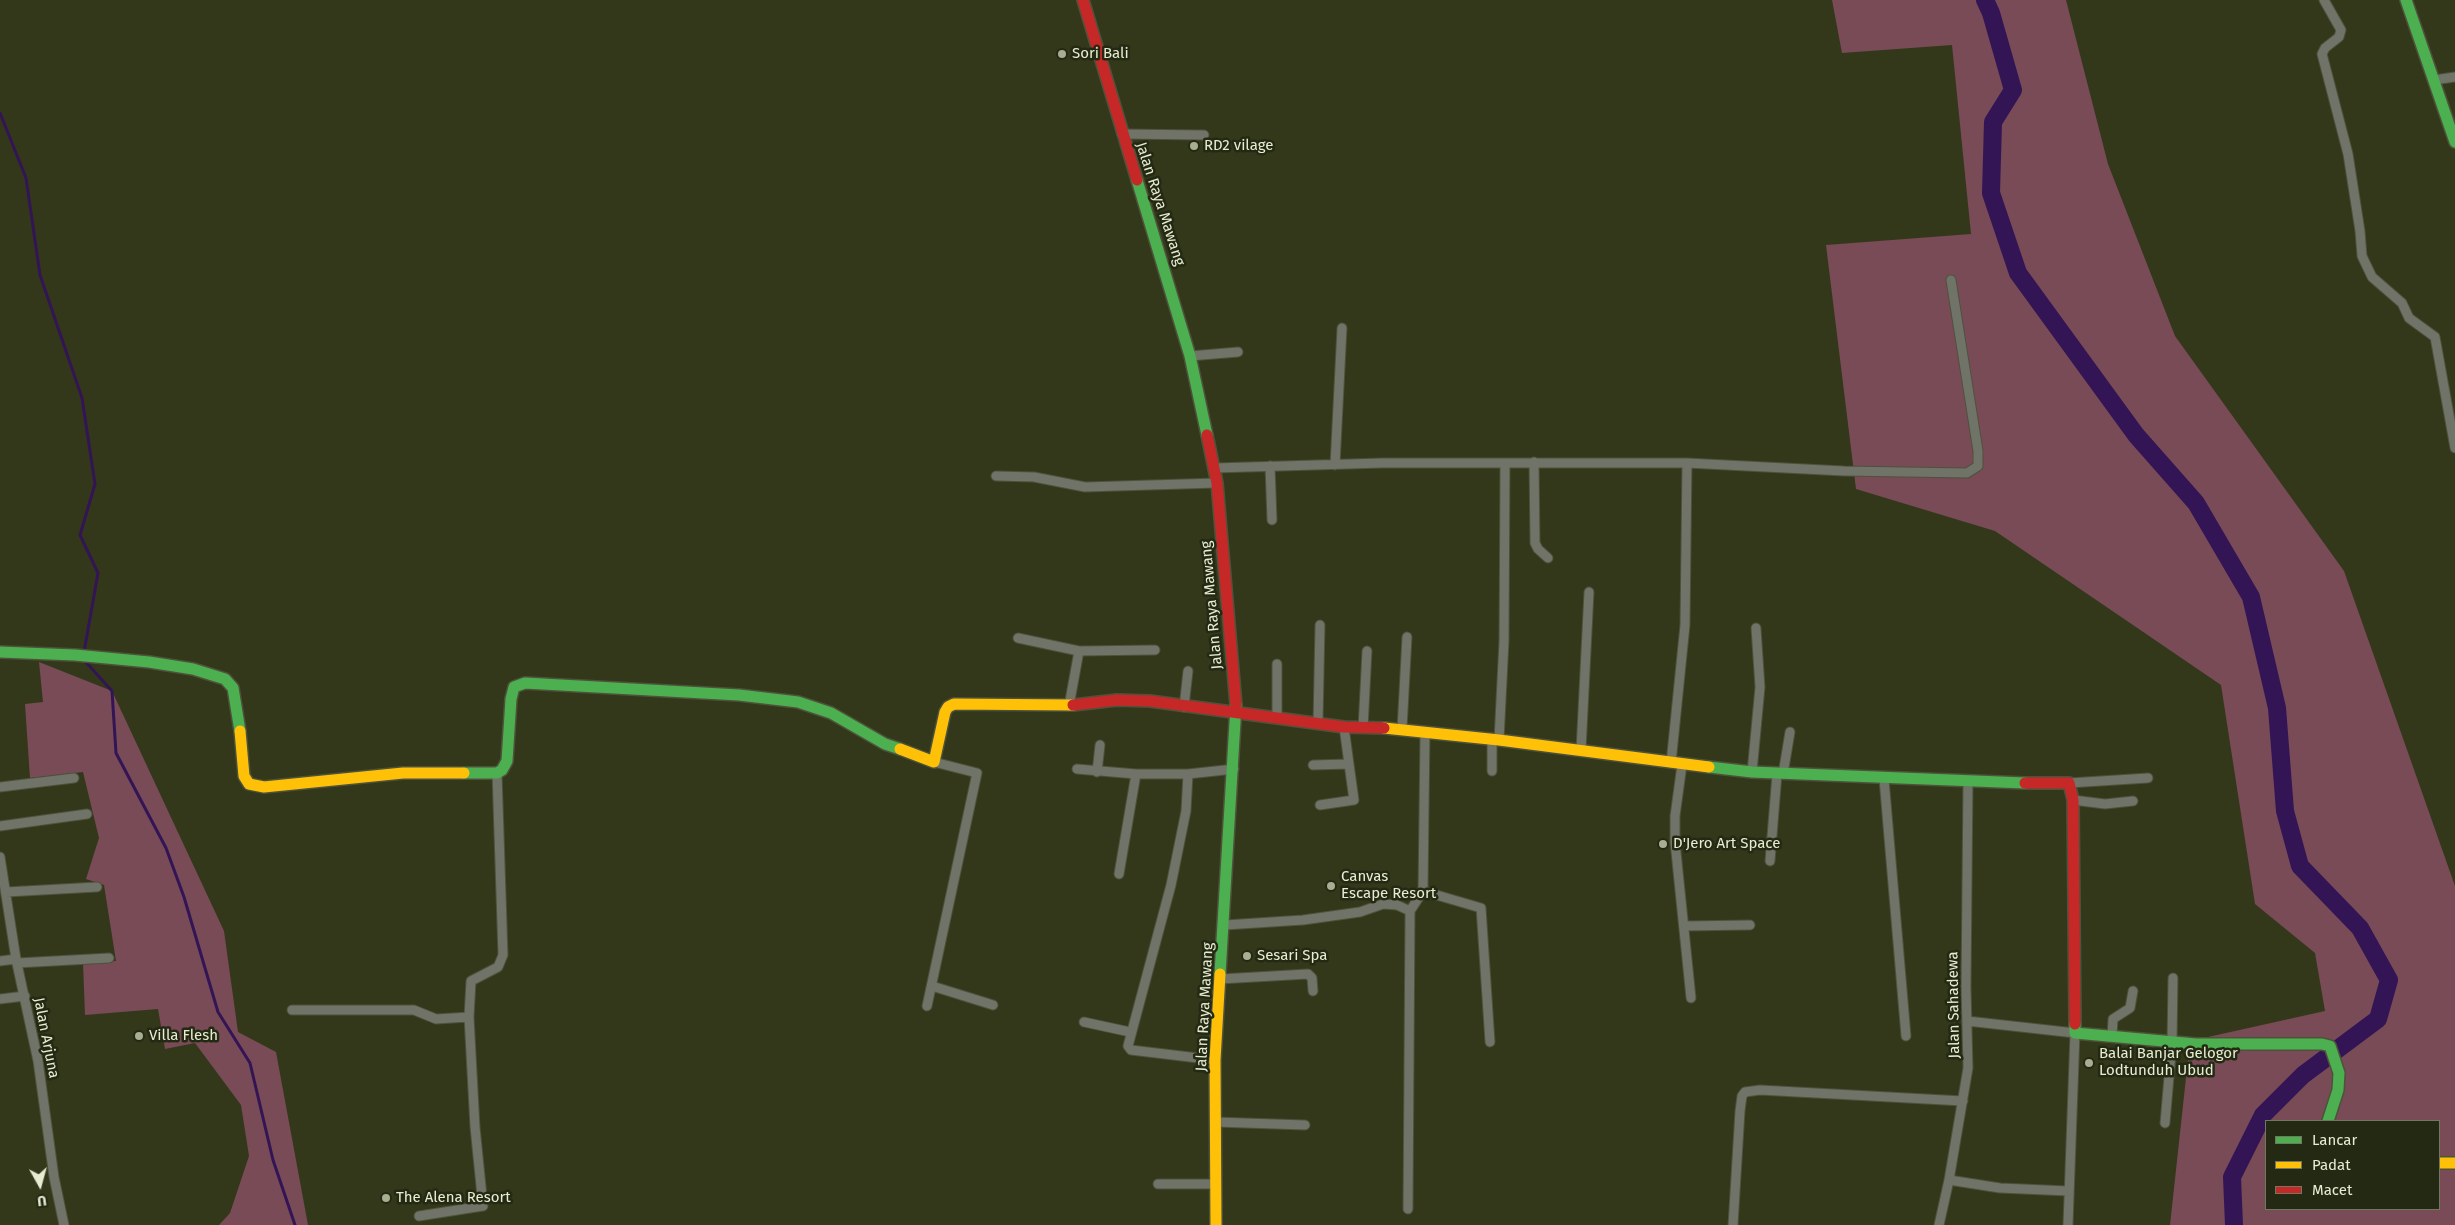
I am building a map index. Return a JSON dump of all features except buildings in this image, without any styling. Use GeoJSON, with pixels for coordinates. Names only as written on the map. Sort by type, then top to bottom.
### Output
{"type":"FeatureCollection","features":[{"type":"Feature","properties":{"kind":"street","name":"Jalan Raya Mawang"},"geometry":{"type":"LineString","coordinates":[[1082,0],[1122,134],[1146,205],[1190,356],[1215,468],[1237,712],[1216,1060],[1216,1225]]}},
{"type":"Feature","properties":{"kind":"street"},"geometry":{"type":"LineString","coordinates":[[2324,0],[2341,30],[2339,37],[2325,48],[2322,54],[2348,154],[2362,256],[2372,277],[2402,303],[2408,318],[2434,337],[2455,448]]}},
{"type":"Feature","properties":{"kind":"street"},"geometry":{"type":"LineString","coordinates":[[2406,0],[2455,142]]}},
{"type":"Feature","properties":{"kind":"street"},"geometry":{"type":"LineString","coordinates":[[2434,80],[2455,76]]}},
{"type":"Feature","properties":{"kind":"street"},"geometry":{"type":"LineString","coordinates":[[1122,134],[1204,135]]}},
{"type":"Feature","properties":{"kind":"street"},"geometry":{"type":"LineString","coordinates":[[1215,468],[1534,462],[1687,463],[1844,471],[1972,471],[1978,466],[1978,452],[1951,280]]}},
{"type":"Feature","properties":{"kind":"street"},"geometry":{"type":"LineString","coordinates":[[1335,465],[1342,328]]}},
{"type":"Feature","properties":{"kind":"street"},"geometry":{"type":"LineString","coordinates":[[1190,356],[1238,352]]}},
{"type":"Feature","properties":{"kind":"street"},"geometry":{"type":"LineString","coordinates":[[1534,462],[1535,543],[1538,549],[1548,558]]}},
{"type":"Feature","properties":{"kind":"street"},"geometry":{"type":"LineString","coordinates":[[1492,771],[1504,641],[1505,463]]}},
{"type":"Feature","properties":{"kind":"street"},"geometry":{"type":"LineString","coordinates":[[1670,763],[1686,625],[1687,463]]}},
{"type":"Feature","properties":{"kind":"street"},"geometry":{"type":"LineString","coordinates":[[1270,466],[1272,520]]}},
{"type":"Feature","properties":{"kind":"street"},"geometry":{"type":"LineString","coordinates":[[996,476],[1034,477],[1085,487],[1216,484]]}},
{"type":"Feature","properties":{"kind":"street"},"geometry":{"type":"LineString","coordinates":[[1580,750],[1590,592]]}},
{"type":"Feature","properties":{"kind":"street"},"geometry":{"type":"LineString","coordinates":[[1318,723],[1320,625]]}},
{"type":"Feature","properties":{"kind":"street"},"geometry":{"type":"LineString","coordinates":[[1752,772],[1760,687],[1756,628]]}},
{"type":"Feature","properties":{"kind":"street"},"geometry":{"type":"LineString","coordinates":[[1402,729],[1407,637]]}},
{"type":"Feature","properties":{"kind":"street"},"geometry":{"type":"LineString","coordinates":[[1018,638],[1079,651],[1155,650]]}},
{"type":"Feature","properties":{"kind":"street"},"geometry":{"type":"LineString","coordinates":[[1069,706],[1079,651]]}},
{"type":"Feature","properties":{"kind":"street"},"geometry":{"type":"LineString","coordinates":[[1363,728],[1367,651]]}},
{"type":"Feature","properties":{"kind":"street"},"geometry":{"type":"LineString","coordinates":[[0,652],[102,657],[193,669],[225,679],[233,688],[237,704],[244,776],[249,784],[264,788],[404,773],[497,773],[502,770],[507,761],[511,699],[514,687],[524,683],[739,695],[798,702],[831,713],[885,744],[934,762],[977,773],[927,1006]]}},
{"type":"Feature","properties":{"kind":"street"},"geometry":{"type":"LineString","coordinates":[[1277,664],[1277,718]]}},
{"type":"Feature","properties":{"kind":"street"},"geometry":{"type":"LineString","coordinates":[[1184,707],[1188,671]]}},
{"type":"Feature","properties":{"kind":"street"},"geometry":{"type":"LineString","coordinates":[[934,762],[945,712],[954,704],[1069,706],[1117,700],[1237,712],[1344,727],[1402,729],[1580,750],[1682,765],[1752,772],[1968,782],[2069,783],[2148,778]]}},
{"type":"Feature","properties":{"kind":"street"},"geometry":{"type":"LineString","coordinates":[[1320,805],[1354,800],[1344,727]]}},
{"type":"Feature","properties":{"kind":"street"},"geometry":{"type":"LineString","coordinates":[[1408,1209],[1410,912],[1423,890],[1425,732]]}},
{"type":"Feature","properties":{"kind":"street"},"geometry":{"type":"LineString","coordinates":[[1770,861],[1780,774],[1790,732]]}},
{"type":"Feature","properties":{"kind":"street"},"geometry":{"type":"LineString","coordinates":[[1097,772],[1100,745]]}},
{"type":"Feature","properties":{"kind":"street"},"geometry":{"type":"LineString","coordinates":[[1313,765],[1349,764]]}},
{"type":"Feature","properties":{"kind":"street"},"geometry":{"type":"LineString","coordinates":[[1682,765],[1675,816],[1675,842],[1691,998]]}},
{"type":"Feature","properties":{"kind":"street"},"geometry":{"type":"LineString","coordinates":[[1077,769],[1136,774],[1188,774],[1234,769]]}},
{"type":"Feature","properties":{"kind":"street"},"geometry":{"type":"LineString","coordinates":[[419,1216],[483,1206],[475,1127],[468,1017],[472,982],[498,967],[503,955],[497,773]]}},
{"type":"Feature","properties":{"kind":"street"},"geometry":{"type":"LineString","coordinates":[[1119,874],[1136,774]]}},
{"type":"Feature","properties":{"kind":"street"},"geometry":{"type":"LineString","coordinates":[[1188,774],[1186,811],[1171,885],[1130,1032],[1128,1046],[1131,1050],[1216,1060]]}},
{"type":"Feature","properties":{"kind":"street"},"geometry":{"type":"LineString","coordinates":[[0,787],[74,778]]}},
{"type":"Feature","properties":{"kind":"street"},"geometry":{"type":"LineString","coordinates":[[1884,779],[1906,1036]]}},
{"type":"Feature","properties":{"kind":"street","name":"Jalan Sahadewa"},"geometry":{"type":"LineString","coordinates":[[1939,1225],[1949,1180],[1968,1068],[1968,782]]}},
{"type":"Feature","properties":{"kind":"street"},"geometry":{"type":"LineString","coordinates":[[2068,1225],[2075,1033],[2073,800],[2069,783]]}},
{"type":"Feature","properties":{"kind":"street"},"geometry":{"type":"LineString","coordinates":[[2073,800],[2105,804],[2133,801]]}},
{"type":"Feature","properties":{"kind":"street"},"geometry":{"type":"LineString","coordinates":[[0,826],[87,814]]}},
{"type":"Feature","properties":{"kind":"street","name":"Jalan Arjuna"},"geometry":{"type":"LineString","coordinates":[[0,857],[17,961],[38,1061],[54,1177],[64,1225]]}},
{"type":"Feature","properties":{"kind":"street"},"geometry":{"type":"LineString","coordinates":[[6,892],[97,886]]}},
{"type":"Feature","properties":{"kind":"street"},"geometry":{"type":"LineString","coordinates":[[1423,890],[1481,908],[1490,1042]]}},
{"type":"Feature","properties":{"kind":"street"},"geometry":{"type":"LineString","coordinates":[[1225,925],[1303,920],[1360,912],[1383,904],[1398,905],[1410,912]]}},
{"type":"Feature","properties":{"kind":"street"},"geometry":{"type":"LineString","coordinates":[[1684,926],[1750,925]]}},
{"type":"Feature","properties":{"kind":"street"},"geometry":{"type":"LineString","coordinates":[[0,960],[109,958]]}},
{"type":"Feature","properties":{"kind":"street"},"geometry":{"type":"LineString","coordinates":[[1220,979],[1308,974],[1312,978],[1313,991]]}},
{"type":"Feature","properties":{"kind":"street"},"geometry":{"type":"LineString","coordinates":[[2164,1123],[2172,1042],[2174,978]]}},
{"type":"Feature","properties":{"kind":"street"},"geometry":{"type":"LineString","coordinates":[[932,986],[993,1005]]}},
{"type":"Feature","properties":{"kind":"street"},"geometry":{"type":"LineString","coordinates":[[2112,1036],[2113,1019],[2130,1008],[2133,991]]}},
{"type":"Feature","properties":{"kind":"street"},"geometry":{"type":"LineString","coordinates":[[0,999],[25,996]]}},
{"type":"Feature","properties":{"kind":"street"},"geometry":{"type":"LineString","coordinates":[[292,1010],[414,1010],[436,1019],[468,1017]]}},
{"type":"Feature","properties":{"kind":"street"},"geometry":{"type":"LineString","coordinates":[[1967,1021],[2172,1042],[2322,1044],[2330,1046],[2339,1073],[2338,1090],[2328,1120]]}},
{"type":"Feature","properties":{"kind":"street"},"geometry":{"type":"LineString","coordinates":[[1084,1022],[1130,1032]]}},
{"type":"Feature","properties":{"kind":"street"},"geometry":{"type":"LineString","coordinates":[[1733,1225],[1740,1111],[1742,1096],[1745,1092],[1760,1090],[1963,1101]]}},
{"type":"Feature","properties":{"kind":"street"},"geometry":{"type":"LineString","coordinates":[[1215,1122],[1305,1125]]}},
{"type":"Feature","properties":{"kind":"street"},"geometry":{"type":"LineString","coordinates":[[2440,1163],[2455,1163]]}},
{"type":"Feature","properties":{"kind":"street"},"geometry":{"type":"LineString","coordinates":[[1949,1180],[2000,1188],[2068,1191]]}},
{"type":"Feature","properties":{"kind":"street"},"geometry":{"type":"LineString","coordinates":[[1158,1184],[1216,1184]]}},
{"type":"Feature","properties":{"kind":"shaded area"},"geometry":{"type":"Polygon","coordinates":[[[1832,0],[2066,0],[2108,164],[2175,336],[2344,571],[2455,886],[2455,1225],[2170,1225],[2190,1041],[2325,1011],[2315,953],[2255,904],[2221,685],[1995,531],[1856,489],[1826,245],[1971,234],[1952,45],[1842,53],[1832,0]]]}},
{"type":"Feature","properties":{"kind":"shaded area"},"geometry":{"type":"Polygon","coordinates":[[[39,662],[112,691],[224,931],[238,1032],[276,1052],[308,1225],[219,1225],[230,1213],[249,1156],[241,1105],[195,1043],[165,1049],[158,1009],[85,1015],[83,963],[116,961],[104,885],[86,879],[99,838],[83,772],[30,778],[25,704],[43,702],[39,662]]]}},
{"type":"Feature","properties":{"kind":"waterway"},"geometry":{"type":"LineString","coordinates":[[1985,0],[1991,13],[2013,90],[1993,122],[1991,193],[2018,273],[2136,435],[2196,503],[2251,597],[2277,708],[2285,811],[2300,866],[2360,928],[2389,980],[2378,1019],[2303,1075],[2263,1115],[2232,1177],[2234,1225]]}},
{"type":"Feature","properties":{"kind":"waterway"},"geometry":{"type":"LineString","coordinates":[[0,113],[26,178],[40,275],[82,398],[95,484],[80,535],[98,573],[84,652]]}},
{"type":"Feature","properties":{"kind":"waterway"},"geometry":{"type":"LineString","coordinates":[[84,660],[112,691],[116,753],[166,848],[184,897],[218,1012],[250,1063],[273,1160],[295,1225]]}},
{"type":"Feature","properties":{"kind":"traffic: fast"},"geometry":{"type":"LineString","coordinates":[[2406,0],[2455,142]]}},
{"type":"Feature","properties":{"kind":"traffic: fast"},"geometry":{"type":"LineString","coordinates":[[1137,180],[1190,356],[1207,435]]}},
{"type":"Feature","properties":{"kind":"traffic: fast"},"geometry":{"type":"LineString","coordinates":[[0,652],[75,655],[149,662],[193,669],[225,679],[233,688],[240,731]]}},
{"type":"Feature","properties":{"kind":"traffic: fast"},"geometry":{"type":"LineString","coordinates":[[464,773],[497,773],[502,770],[507,761],[511,699],[514,687],[525,683],[739,695],[798,702],[831,713],[885,744],[900,749]]}},
{"type":"Feature","properties":{"kind":"traffic: fast"},"geometry":{"type":"LineString","coordinates":[[1220,974],[1236,705]]}},
{"type":"Feature","properties":{"kind":"traffic: fast"},"geometry":{"type":"LineString","coordinates":[[1709,767],[1752,772],[2025,783]]}},
{"type":"Feature","properties":{"kind":"traffic: fast"},"geometry":{"type":"LineString","coordinates":[[2075,1024],[2075,1033],[2196,1044],[2322,1044],[2330,1046],[2339,1073],[2338,1090],[2328,1120]]}},
{"type":"Feature","properties":{"kind":"traffic: slow"},"geometry":{"type":"LineString","coordinates":[[900,749],[934,762],[945,712],[948,707],[954,704],[1073,705]]}},
{"type":"Feature","properties":{"kind":"traffic: slow"},"geometry":{"type":"LineString","coordinates":[[1384,728],[1499,740],[1709,767]]}},
{"type":"Feature","properties":{"kind":"traffic: slow"},"geometry":{"type":"LineString","coordinates":[[240,731],[244,776],[249,784],[264,787],[403,773],[464,773]]}},
{"type":"Feature","properties":{"kind":"traffic: slow"},"geometry":{"type":"LineString","coordinates":[[1216,1225],[1215,1060],[1220,974]]}},
{"type":"Feature","properties":{"kind":"traffic: slow"},"geometry":{"type":"LineString","coordinates":[[2440,1163],[2455,1163]]}},
{"type":"Feature","properties":{"kind":"traffic: jam"},"geometry":{"type":"LineString","coordinates":[[1083,0],[1137,180]]}},
{"type":"Feature","properties":{"kind":"traffic: jam"},"geometry":{"type":"LineString","coordinates":[[1207,435],[1217,483],[1236,705]]}},
{"type":"Feature","properties":{"kind":"traffic: jam"},"geometry":{"type":"LineString","coordinates":[[1073,705],[1117,700],[1150,701],[1344,727],[1384,728]]}},
{"type":"Feature","properties":{"kind":"traffic: jam"},"geometry":{"type":"LineString","coordinates":[[2025,783],[2069,783],[2073,800],[2075,1024]]}},
{"type":"Feature","properties":{"kind":"place","name":"Sori Bali"},"geometry":{"type":"Point","coordinates":[1062,54]}},
{"type":"Feature","properties":{"kind":"place","name":"RD2 vilage"},"geometry":{"type":"Point","coordinates":[1194,146]}},
{"type":"Feature","properties":{"kind":"place","name":"D'Jero Art Space"},"geometry":{"type":"Point","coordinates":[1663,844]}},
{"type":"Feature","properties":{"kind":"place","name":"Canvas Escape Resort"},"geometry":{"type":"Point","coordinates":[1331,886]}},
{"type":"Feature","properties":{"kind":"place","name":"Sesari Spa"},"geometry":{"type":"Point","coordinates":[1247,956]}},
{"type":"Feature","properties":{"kind":"place","name":"Villa Flesh"},"geometry":{"type":"Point","coordinates":[139,1036]}},
{"type":"Feature","properties":{"kind":"place","name":"Balai Banjar Gelogor Lodtunduh Ubud"},"geometry":{"type":"Point","coordinates":[2089,1063]}},
{"type":"Feature","properties":{"kind":"place","name":"The Alena Resort"},"geometry":{"type":"Point","coordinates":[386,1198]}}]}
